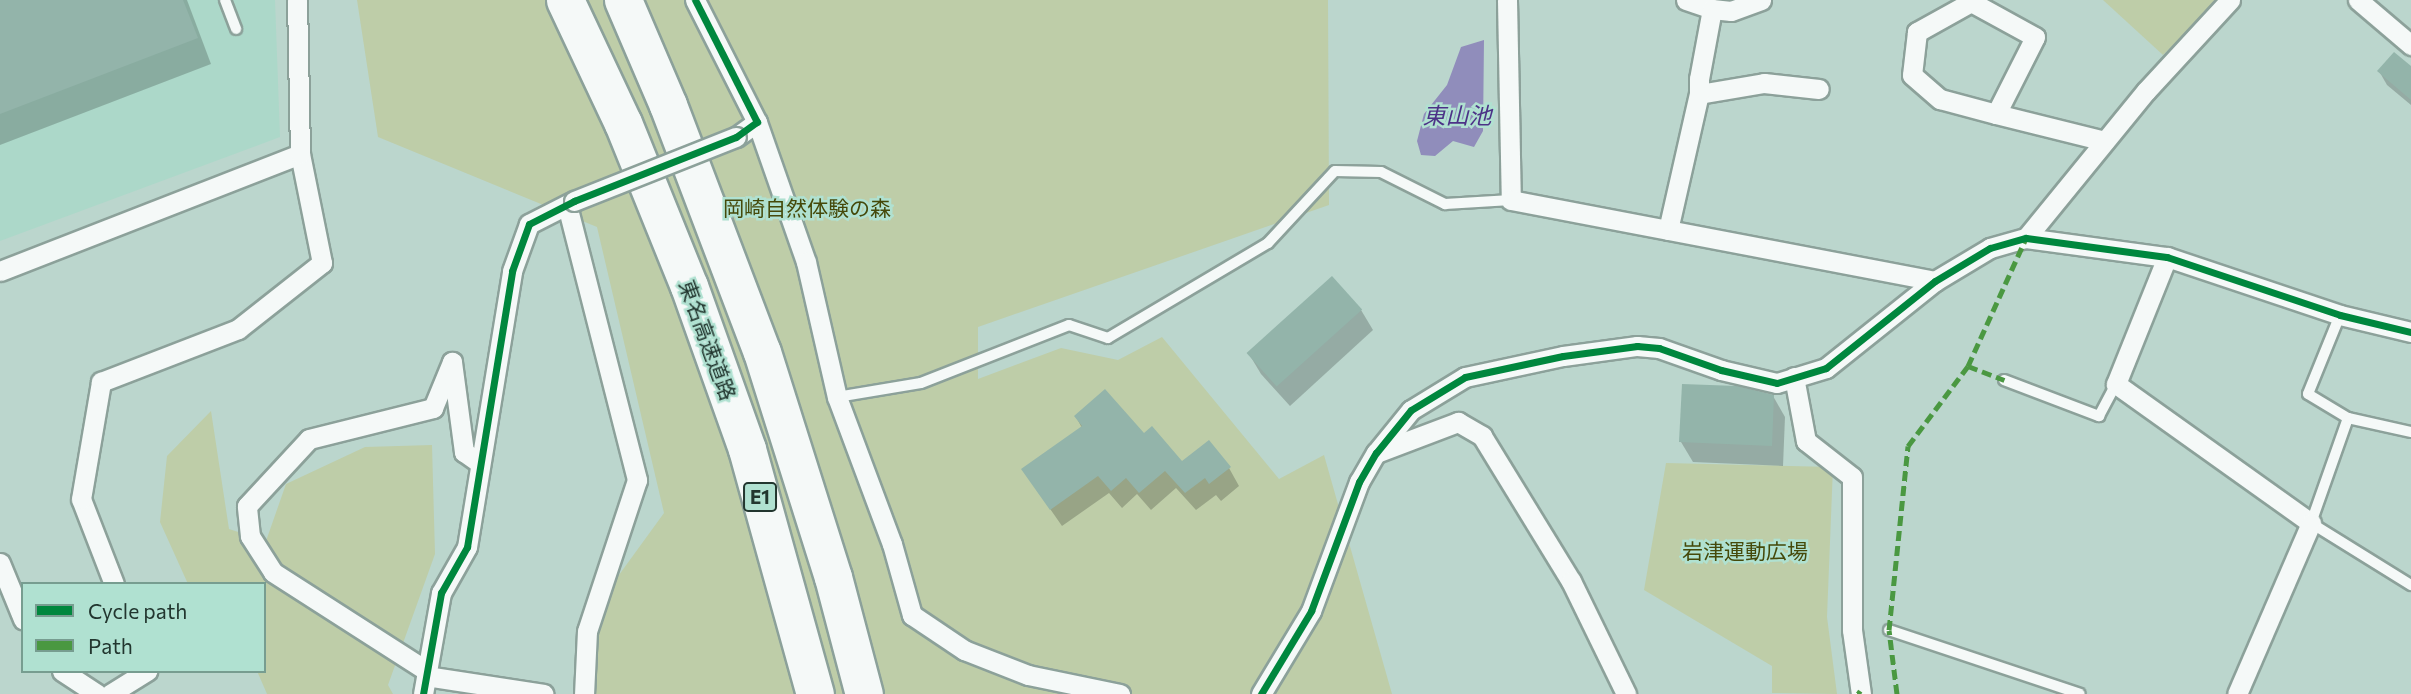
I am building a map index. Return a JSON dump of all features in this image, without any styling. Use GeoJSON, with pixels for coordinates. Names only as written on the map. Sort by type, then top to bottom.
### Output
{"type":"FeatureCollection","features":[{"type":"Feature","properties":{"kind":"highway","name":"東名高速道路"},"geometry":{"type":"LineString","coordinates":[[565,0],[623,124],[690,286],[747,449],[815,694]]}},
{"type":"Feature","properties":{"kind":"highway","name":"E1"},"geometry":{"type":"LineString","coordinates":[[623,0],[673,117],[762,352],[832,577],[864,694]]}},
{"type":"Feature","properties":{"kind":"street"},"geometry":{"type":"LineString","coordinates":[[113,582],[81,499],[101,382],[238,329],[322,264],[300,154],[298,0]]}},
{"type":"Feature","properties":{"kind":"street"},"geometry":{"type":"LineString","coordinates":[[695,0],[757,122],[806,262],[837,397],[892,544],[912,615],[964,650],[1028,675],[1119,694]]}},
{"type":"Feature","properties":{"kind":"street"},"geometry":{"type":"LineString","coordinates":[[1507,0],[1511,200],[1935,281]]}},
{"type":"Feature","properties":{"kind":"street"},"geometry":{"type":"LineString","coordinates":[[1686,0],[1712,9],[1731,11],[1761,0]]}},
{"type":"Feature","properties":{"kind":"street"},"geometry":{"type":"LineString","coordinates":[[2026,238],[2146,91],[2230,0]]}},
{"type":"Feature","properties":{"kind":"street"},"geometry":{"type":"LineString","coordinates":[[2358,0],[2411,45]]}},
{"type":"Feature","properties":{"kind":"street"},"geometry":{"type":"LineString","coordinates":[[1996,114],[2035,37],[1971,2],[1917,32],[1912,75],[1940,99],[1996,114],[2105,141]]}},
{"type":"Feature","properties":{"kind":"street"},"geometry":{"type":"LineString","coordinates":[[1668,230],[1699,94],[1699,79],[1712,9]]}},
{"type":"Feature","properties":{"kind":"street"},"geometry":{"type":"LineString","coordinates":[[1699,94],[1764,83],[1819,89]]}},
{"type":"Feature","properties":{"kind":"street"},"geometry":{"type":"LineString","coordinates":[[426,681],[441,593],[467,547],[512,271],[529,225],[571,203],[736,137],[757,122]]}},
{"type":"Feature","properties":{"kind":"street"},"geometry":{"type":"LineString","coordinates":[[0,271],[300,154]]}},
{"type":"Feature","properties":{"kind":"street"},"geometry":{"type":"LineString","coordinates":[[571,203],[637,480],[587,631],[584,694]]}},
{"type":"Feature","properties":{"kind":"street"},"geometry":{"type":"LineString","coordinates":[[1261,694],[1311,611],[1359,482],[1376,453],[1410,410],[1465,377],[1563,355],[1637,346],[1659,348],[1721,370],[1777,383],[1826,368],[1935,281],[1990,248],[2026,238],[2168,257],[2340,315],[2411,332]]}},
{"type":"Feature","properties":{"kind":"street"},"geometry":{"type":"LineString","coordinates":[[2168,257],[2116,384],[2312,523],[2237,694]]}},
{"type":"Feature","properties":{"kind":"street"},"geometry":{"type":"LineString","coordinates":[[480,463],[464,452],[452,362],[433,408],[309,439],[247,506],[250,536],[274,572],[426,681],[544,694]]}},
{"type":"Feature","properties":{"kind":"street"},"geometry":{"type":"LineString","coordinates":[[1794,377],[1807,441],[1852,477],[1852,630],[1861,694]]}},
{"type":"Feature","properties":{"kind":"street"},"geometry":{"type":"LineString","coordinates":[[1376,453],[1458,422],[1482,436],[1571,581],[1626,694]]}},
{"type":"Feature","properties":{"kind":"street"},"geometry":{"type":"LineString","coordinates":[[0,563],[21,614]]}},
{"type":"Feature","properties":{"kind":"street"},"geometry":{"type":"LineString","coordinates":[[65,673],[97,694]]}},
{"type":"Feature","properties":{"kind":"street"},"geometry":{"type":"LineString","coordinates":[[110,694],[144,673]]}},
{"type":"Feature","properties":{"kind":"lane"},"geometry":{"type":"LineString","coordinates":[[225,0],[236,30]]}},
{"type":"Feature","properties":{"kind":"lane"},"geometry":{"type":"LineString","coordinates":[[837,397],[921,383],[1069,325],[1108,338],[1268,243],[1335,171],[1381,172],[1445,204],[1511,200]]}},
{"type":"Feature","properties":{"kind":"lane"},"geometry":{"type":"LineString","coordinates":[[2340,315],[2308,394],[2348,418],[2411,432]]}},
{"type":"Feature","properties":{"kind":"lane"},"geometry":{"type":"LineString","coordinates":[[2004,380],[2099,416],[2116,384]]}},
{"type":"Feature","properties":{"kind":"lane"},"geometry":{"type":"LineString","coordinates":[[2348,418],[2312,523],[2411,585]]}},
{"type":"Feature","properties":{"kind":"lane"},"geometry":{"type":"LineString","coordinates":[[1889,630],[2080,694]]}},
{"type":"Feature","properties":{"kind":"shaded area"},"geometry":{"type":"Polygon","coordinates":[[[0,0],[275,0],[280,137],[0,241],[0,0]]]}},
{"type":"Feature","properties":{"kind":"green space","name":"岡崎自然体験の森"},"geometry":{"type":"Polygon","coordinates":[[[357,0],[1328,0],[1329,205],[978,327],[978,379],[1061,348],[1118,360],[1162,337],[1279,479],[1324,455],[1392,694],[574,694],[579,630],[664,513],[597,227],[378,137],[357,0]]]}},
{"type":"Feature","properties":{"kind":"green space"},"geometry":{"type":"Polygon","coordinates":[[[2103,0],[2219,0],[2163,55],[2103,0]]]}},
{"type":"Feature","properties":{"kind":"green space"},"geometry":{"type":"Polygon","coordinates":[[[211,411],[229,529],[266,541],[286,484],[365,447],[432,445],[435,554],[388,685],[393,694],[267,694],[258,673],[266,673],[266,582],[187,582],[160,522],[167,456],[211,411]]]}},
{"type":"Feature","properties":{"kind":"green space","name":"岩津運動広場"},"geometry":{"type":"Polygon","coordinates":[[[1666,463],[1833,467],[1827,617],[1837,694],[1772,693],[1772,666],[1644,590],[1666,463]]]}},
{"type":"Feature","properties":{"kind":"water","name":"東山池"},"geometry":{"type":"Polygon","coordinates":[[[1484,40],[1483,131],[1474,147],[1453,141],[1435,156],[1421,155],[1417,141],[1424,114],[1447,85],[1461,47],[1484,40]]]}},
{"type":"Feature","properties":{"kind":"building"},"geometry":{"type":"Polygon","coordinates":[[[0,0],[183,0],[198,38],[0,114],[0,0]]]}},
{"type":"Feature","properties":{"kind":"building"},"geometry":{"type":"Polygon","coordinates":[[[2394,52],[2411,66],[2411,100],[2377,71],[2394,52]]]}},
{"type":"Feature","properties":{"kind":"building"},"geometry":{"type":"Polygon","coordinates":[[[1332,276],[1362,309],[1277,386],[1247,353],[1332,276]]]}},
{"type":"Feature","properties":{"kind":"building"},"geometry":{"type":"Polygon","coordinates":[[[1682,384],[1737,386],[1774,395],[1772,446],[1679,442],[1682,384]]]}},
{"type":"Feature","properties":{"kind":"building"},"geometry":{"type":"Polygon","coordinates":[[[1105,389],[1144,433],[1152,426],[1182,461],[1209,440],[1231,467],[1209,484],[1205,478],[1185,493],[1165,471],[1139,493],[1126,478],[1111,491],[1098,476],[1050,510],[1021,469],[1082,426],[1074,416],[1105,389]]]}},
{"type":"Feature","properties":{"kind":"marked path"},"geometry":{"type":"LineString","coordinates":[[1897,694],[1889,630],[1908,446],[1968,366],[2026,238]]}},
{"type":"Feature","properties":{"kind":"marked path"},"geometry":{"type":"LineString","coordinates":[[1968,366],[2004,380]]}},
{"type":"Feature","properties":{"kind":"cycle path"},"geometry":{"type":"LineString","coordinates":[[423,694],[441,593],[467,547],[512,271],[529,224],[574,201],[736,137],[757,122],[695,0]]}},
{"type":"Feature","properties":{"kind":"cycle path"},"geometry":{"type":"LineString","coordinates":[[1261,694],[1311,611],[1359,482],[1376,453],[1411,410],[1465,377],[1563,356],[1637,346],[1659,348],[1721,370],[1777,383],[1826,368],[1935,281],[1990,248],[2026,238],[2167,257],[2340,315],[2411,332]]}}]}
